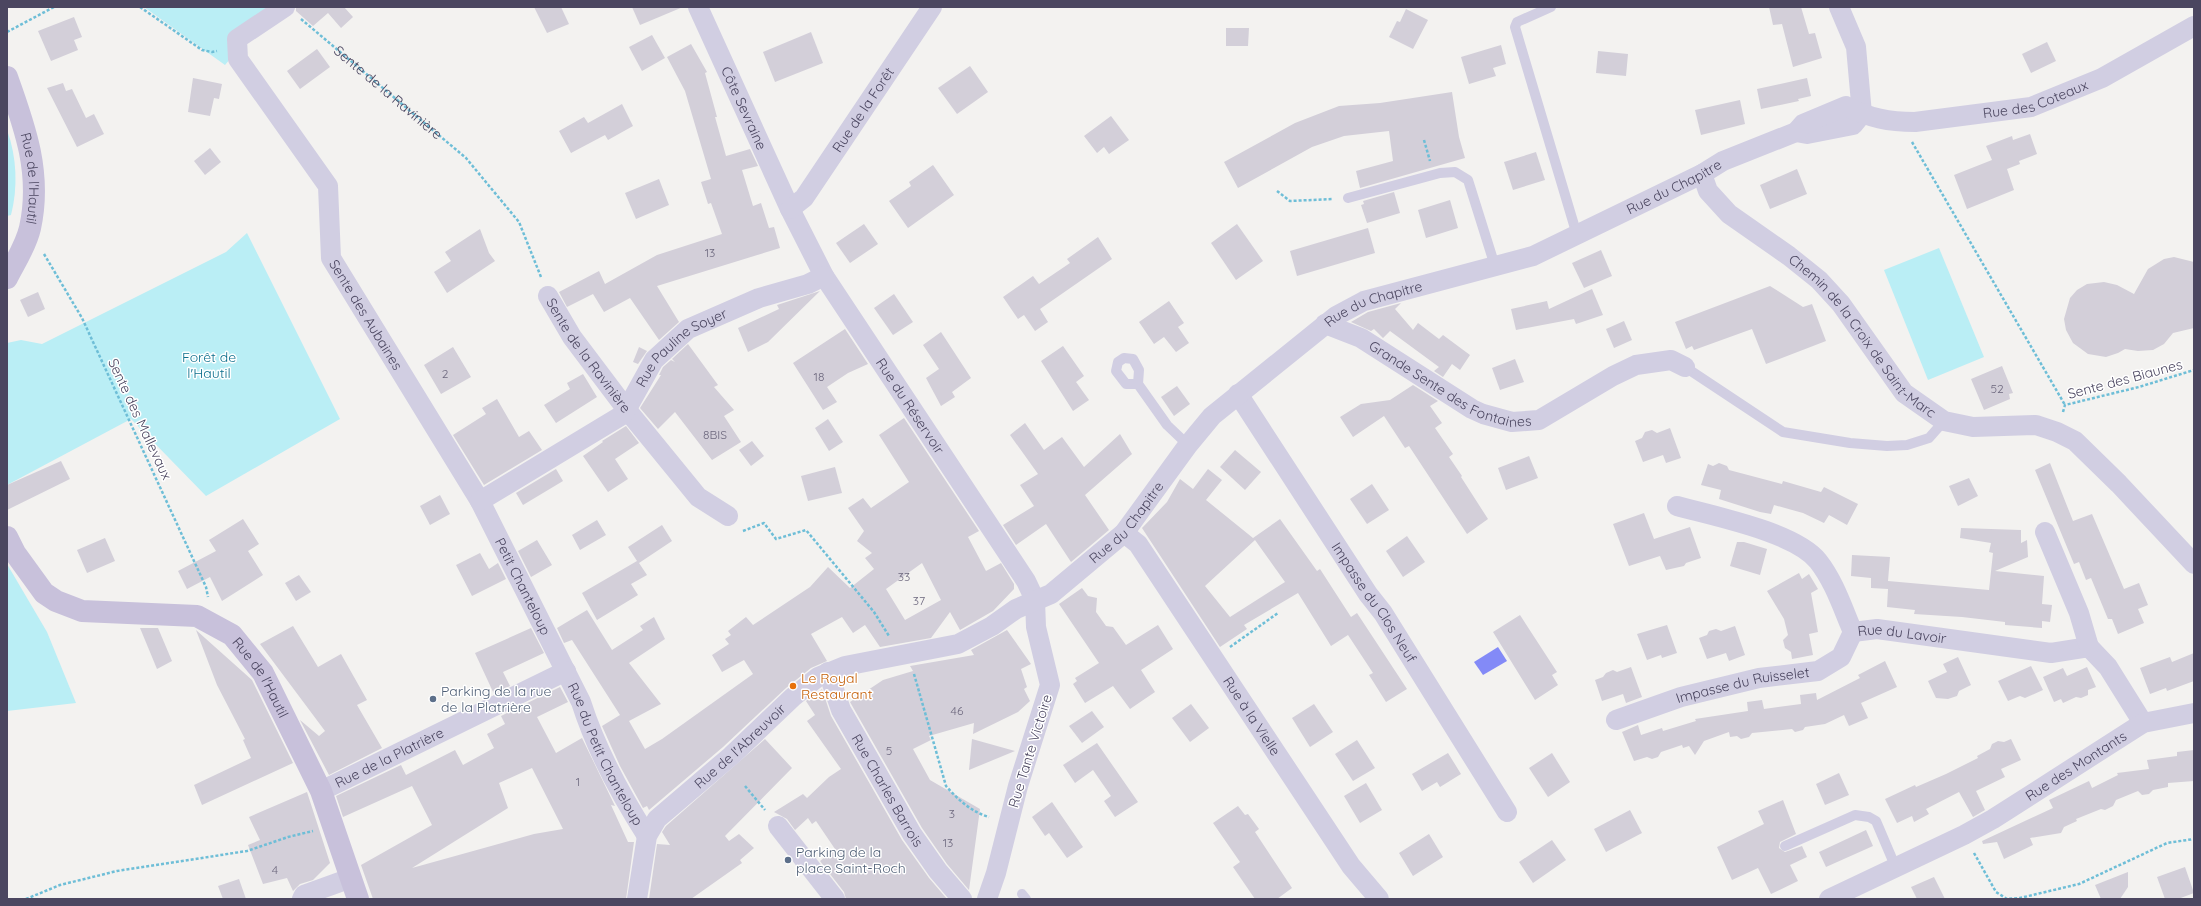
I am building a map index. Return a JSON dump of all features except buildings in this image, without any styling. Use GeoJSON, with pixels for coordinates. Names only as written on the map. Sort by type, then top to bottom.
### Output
{"type":"FeatureCollection","features":[{"type":"Feature","properties":{"kind":"main road","name":"Rue de l'Hautil"},"geometry":{"type":"LineString","coordinates":[[7,77],[28,136],[36,194],[30,229],[22,250],[7,278]]}},
{"type":"Feature","properties":{"kind":"main road","name":"Rue de l'Hautil"},"geometry":{"type":"LineString","coordinates":[[7,537],[15,553],[44,593],[56,601],[82,611],[197,616],[232,635],[263,673],[322,791],[358,899]]}},
{"type":"Feature","properties":{"kind":"street","name":"Côte Sevraine"},"geometry":{"type":"LineString","coordinates":[[698,7],[790,209]]}},
{"type":"Feature","properties":{"kind":"street","name":"Rue de la Forêt"},"geometry":{"type":"LineString","coordinates":[[790,209],[804,198],[932,7]]}},
{"type":"Feature","properties":{"kind":"street"},"geometry":{"type":"LineString","coordinates":[[1839,7],[1856,47],[1862,114]]}},
{"type":"Feature","properties":{"kind":"street"},"geometry":{"type":"LineString","coordinates":[[237,42],[292,12]]}},
{"type":"Feature","properties":{"kind":"street","name":"Rue des Coteaux"},"geometry":{"type":"LineString","coordinates":[[1862,114],[1881,120],[1915,122],[2031,107],[2102,78],[2194,26]]}},
{"type":"Feature","properties":{"kind":"street","name":"Sente des Aubaines"},"geometry":{"type":"LineString","coordinates":[[237,42],[238,59],[328,186],[331,258],[480,501]]}},
{"type":"Feature","properties":{"kind":"street","name":"Rue du Chapitre"},"geometry":{"type":"LineString","coordinates":[[1035,600],[1051,594],[1124,533],[1188,445],[1212,416],[1336,316],[1364,301],[1533,256],[1702,174],[1723,161],[1796,132],[1803,124],[1846,106],[1862,114]]}},
{"type":"Feature","properties":{"kind":"street","name":"Chemin de la Croix de Saint-Marc"},"geometry":{"type":"LineString","coordinates":[[1702,174],[1708,191],[1729,214],[1789,256],[1819,280],[1841,304],[1904,393],[1944,421],[1973,426],[2005,427],[2023,424],[2036,425],[2057,432],[2081,447],[2194,564]]}},
{"type":"Feature","properties":{"kind":"street","name":"Rue du Réservoir"},"geometry":{"type":"LineString","coordinates":[[790,209],[824,276],[1026,581],[1035,600]]}},
{"type":"Feature","properties":{"kind":"street","name":"Rue Pauline Soyer"},"geometry":{"type":"LineString","coordinates":[[480,501],[624,414],[654,360],[688,329],[759,298],[808,284],[824,276]]}},
{"type":"Feature","properties":{"kind":"street","name":"Sente de la Ravinière"},"geometry":{"type":"LineString","coordinates":[[548,296],[572,337],[627,410],[698,497],[728,516]]}},
{"type":"Feature","properties":{"kind":"street","name":"Grande Sente des Fontaines"},"geometry":{"type":"LineString","coordinates":[[1325,324],[1361,338],[1472,409],[1483,414],[1512,422],[1539,420],[1613,376],[1636,365],[1671,360],[1685,367]]}},
{"type":"Feature","properties":{"kind":"street","name":"Impasse du Clos Neuf"},"geometry":{"type":"LineString","coordinates":[[1238,394],[1368,594],[1383,613],[1506,812]]}},
{"type":"Feature","properties":{"kind":"street","name":"Petit Chanteloup"},"geometry":{"type":"LineString","coordinates":[[480,501],[566,671]]}},
{"type":"Feature","properties":{"kind":"street","name":"Rue du Lavoir"},"geometry":{"type":"LineString","coordinates":[[1677,506],[1777,535],[1801,548],[1818,560],[1832,585],[1853,632],[1877,629],[2051,653],[2088,647]]}},
{"type":"Feature","properties":{"kind":"street"},"geometry":{"type":"LineString","coordinates":[[2045,532],[2080,613],[2088,647],[2108,667],[2143,723]]}},
{"type":"Feature","properties":{"kind":"street","name":"Rue à la Vielle"},"geometry":{"type":"LineString","coordinates":[[1124,533],[1138,544],[1351,866],[1379,899]]}},
{"type":"Feature","properties":{"kind":"street","name":"Rue de l'Abreuvoir"},"geometry":{"type":"LineString","coordinates":[[637,899],[647,836],[657,819],[731,756],[793,697],[818,676],[845,666],[958,644],[992,626],[1016,609],[1035,600]]}},
{"type":"Feature","properties":{"kind":"street","name":"Rue Tante Victoire"},"geometry":{"type":"LineString","coordinates":[[987,899],[996,873],[1018,786],[1050,684],[1036,627],[1035,600]]}},
{"type":"Feature","properties":{"kind":"street","name":"Impasse du Ruisselet"},"geometry":{"type":"LineString","coordinates":[[1616,720],[1681,697],[1759,678],[1818,672],[1841,657],[1853,632]]}},
{"type":"Feature","properties":{"kind":"street","name":"Rue de la Platrière"},"geometry":{"type":"LineString","coordinates":[[322,791],[566,671]]}},
{"type":"Feature","properties":{"kind":"street","name":"Rue du Petit Chanteloup"},"geometry":{"type":"LineString","coordinates":[[566,671],[581,702],[589,727],[627,805],[647,836]]}},
{"type":"Feature","properties":{"kind":"street","name":"Rue Charles Barrois"},"geometry":{"type":"LineString","coordinates":[[828,672],[841,710],[912,834],[938,870],[962,899]]}},
{"type":"Feature","properties":{"kind":"street","name":"Rue des Montants"},"geometry":{"type":"LineString","coordinates":[[1829,899],[1857,894],[1896,868],[1964,835],[1993,819],[2143,723],[2194,713]]}},
{"type":"Feature","properties":{"kind":"street"},"geometry":{"type":"LineString","coordinates":[[778,826],[835,899]]}},
{"type":"Feature","properties":{"kind":"street"},"geometry":{"type":"LineString","coordinates":[[302,899],[304,895],[351,878]]}},
{"type":"Feature","properties":{"kind":"lane"},"geometry":{"type":"LineString","coordinates":[[1551,7],[1517,22],[1515,27],[1577,235]]}},
{"type":"Feature","properties":{"kind":"lane"},"geometry":{"type":"LineString","coordinates":[[1348,198],[1434,175],[1455,172],[1468,180],[1495,266]]}},
{"type":"Feature","properties":{"kind":"lane","name":"Grande Sente des Fontaines"},"geometry":{"type":"LineString","coordinates":[[1685,367],[1784,432],[1850,443],[1887,446],[1907,445],[1929,438],[1944,421]]}},
{"type":"Feature","properties":{"kind":"lane"},"geometry":{"type":"LineString","coordinates":[[1138,384],[1167,425],[1188,445]]}},
{"type":"Feature","properties":{"kind":"lane"},"geometry":{"type":"LineString","coordinates":[[1785,846],[1855,815],[1870,817],[1876,820],[1896,868]]}},
{"type":"Feature","properties":{"kind":"path"},"geometry":{"type":"LineString","coordinates":[[7,32],[54,7]]}},
{"type":"Feature","properties":{"kind":"path"},"geometry":{"type":"LineString","coordinates":[[140,7],[202,50],[212,52],[237,42]]}},
{"type":"Feature","properties":{"kind":"path","name":"Sente de la Ravinière"},"geometry":{"type":"LineString","coordinates":[[292,12],[466,158],[520,222],[548,296]]}},
{"type":"Feature","properties":{"kind":"path"},"geometry":{"type":"LineString","coordinates":[[1900,122],[2065,405]]}},
{"type":"Feature","properties":{"kind":"path"},"geometry":{"type":"LineString","coordinates":[[1424,140],[1434,175]]}},
{"type":"Feature","properties":{"kind":"path"},"geometry":{"type":"LineString","coordinates":[[1277,191],[1290,201],[1348,198]]}},
{"type":"Feature","properties":{"kind":"path","name":"Sente des Mallevaux"},"geometry":{"type":"LineString","coordinates":[[30,229],[82,318],[206,587],[212,624]]}},
{"type":"Feature","properties":{"kind":"path","name":"Sente des Biaunes"},"geometry":{"type":"LineString","coordinates":[[2057,432],[2065,405],[2139,387],[2194,370]]}},
{"type":"Feature","properties":{"kind":"path"},"geometry":{"type":"LineString","coordinates":[[728,516],[740,532],[764,523],[776,540],[806,530],[874,612],[904,655],[946,786],[956,798],[982,815],[1009,824]]}},
{"type":"Feature","properties":{"kind":"path"},"geometry":{"type":"LineString","coordinates":[[1215,660],[1221,653],[1278,613]]}},
{"type":"Feature","properties":{"kind":"path"},"geometry":{"type":"LineString","coordinates":[[745,786],[778,826]]}},
{"type":"Feature","properties":{"kind":"path"},"geometry":{"type":"LineString","coordinates":[[26,899],[60,886],[117,871],[247,851],[288,837],[333,826]]}},
{"type":"Feature","properties":{"kind":"path"},"geometry":{"type":"LineString","coordinates":[[1964,835],[1996,892],[2007,899],[2020,898],[2079,884],[2168,843],[2194,839]]}},
{"type":"Feature","properties":{"kind":"green space"},"geometry":{"type":"Polygon","coordinates":[[[144,7],[294,7],[248,38],[225,65],[144,7]]]}},
{"type":"Feature","properties":{"kind":"green space"},"geometry":{"type":"Polygon","coordinates":[[[7,130],[15,162],[15,194],[11,215],[7,216],[7,130]]]}},
{"type":"Feature","properties":{"kind":"green space","name":"Forêt de l'Hautil"},"geometry":{"type":"Polygon","coordinates":[[[247,233],[340,419],[206,496],[131,419],[7,485],[7,343],[21,340],[42,344],[226,252],[247,233]]]}},
{"type":"Feature","properties":{"kind":"green space"},"geometry":{"type":"Polygon","coordinates":[[[1939,248],[1984,357],[1928,380],[1884,270],[1939,248]]]}},
{"type":"Feature","properties":{"kind":"green space"},"geometry":{"type":"Polygon","coordinates":[[[7,564],[47,632],[76,703],[7,711],[7,564]]]}},
{"type":"Feature","properties":{"kind":"water"},"geometry":{"type":"Polygon","coordinates":[[[1498,647],[1507,661],[1483,675],[1474,662],[1498,647]]]}},
{"type":"Feature","properties":{"kind":"place","name":"Le Royal Restaurant"},"geometry":{"type":"Point","coordinates":[793,686]}},
{"type":"Feature","properties":{"kind":"place","name":"Parking de la rue de la Platrière"},"geometry":{"type":"Point","coordinates":[433,699]}},
{"type":"Feature","properties":{"kind":"place","name":"Parking de la place Saint-Roch"},"geometry":{"type":"Point","coordinates":[788,860]}}]}
